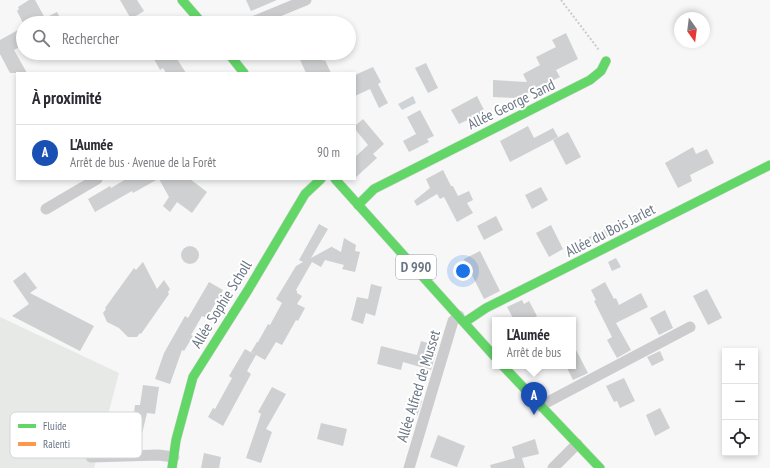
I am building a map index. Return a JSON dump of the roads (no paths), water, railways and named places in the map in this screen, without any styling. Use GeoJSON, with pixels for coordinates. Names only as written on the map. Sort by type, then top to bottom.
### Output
{"type":"FeatureCollection","features":[{"type":"Feature","properties":{"kind":"street"},"geometry":{"type":"LineString","coordinates":[[182,0],[196,16]]}},
{"type":"Feature","properties":{"kind":"street"},"geometry":{"type":"LineString","coordinates":[[267,16],[306,0]]}},
{"type":"Feature","properties":{"kind":"street"},"geometry":{"type":"LineString","coordinates":[[234,60],[243,72]]}},
{"type":"Feature","properties":{"kind":"street","name":"Allée George Sand"},"geometry":{"type":"LineString","coordinates":[[358,205],[369,192],[374,189],[587,82],[601,72],[605,67],[606,61]]}},
{"type":"Feature","properties":{"kind":"street","name":"Allée du Bois Jarlet"},"geometry":{"type":"LineString","coordinates":[[462,319],[770,165]]}},
{"type":"Feature","properties":{"kind":"street"},"geometry":{"type":"LineString","coordinates":[[46,209],[95,180]]}},
{"type":"Feature","properties":{"kind":"street","name":"Allée Sophie Scholl"},"geometry":{"type":"LineString","coordinates":[[172,468],[176,440],[193,377],[248,290],[305,194],[320,180]]}},
{"type":"Feature","properties":{"kind":"street","name":"D 990"},"geometry":{"type":"LineString","coordinates":[[336,180],[492,354]]}},
{"type":"Feature","properties":{"kind":"street","name":"Allée Alfred de Musset"},"geometry":{"type":"LineString","coordinates":[[409,468],[453,321],[462,319]]}},
{"type":"Feature","properties":{"kind":"street"},"geometry":{"type":"LineString","coordinates":[[540,406],[690,327]]}},
{"type":"Feature","properties":{"kind":"street"},"geometry":{"type":"LineString","coordinates":[[506,369],[600,468]]}},
{"type":"Feature","properties":{"kind":"street"},"geometry":{"type":"LineString","coordinates":[[553,468],[577,444]]}},
{"type":"Feature","properties":{"kind":"street"},"geometry":{"type":"LineString","coordinates":[[142,455],[158,454],[174,457]]}},
{"type":"Feature","properties":{"kind":"place","name":"L'Aumée"},"geometry":{"type":"Point","coordinates":[534,415]}}]}
